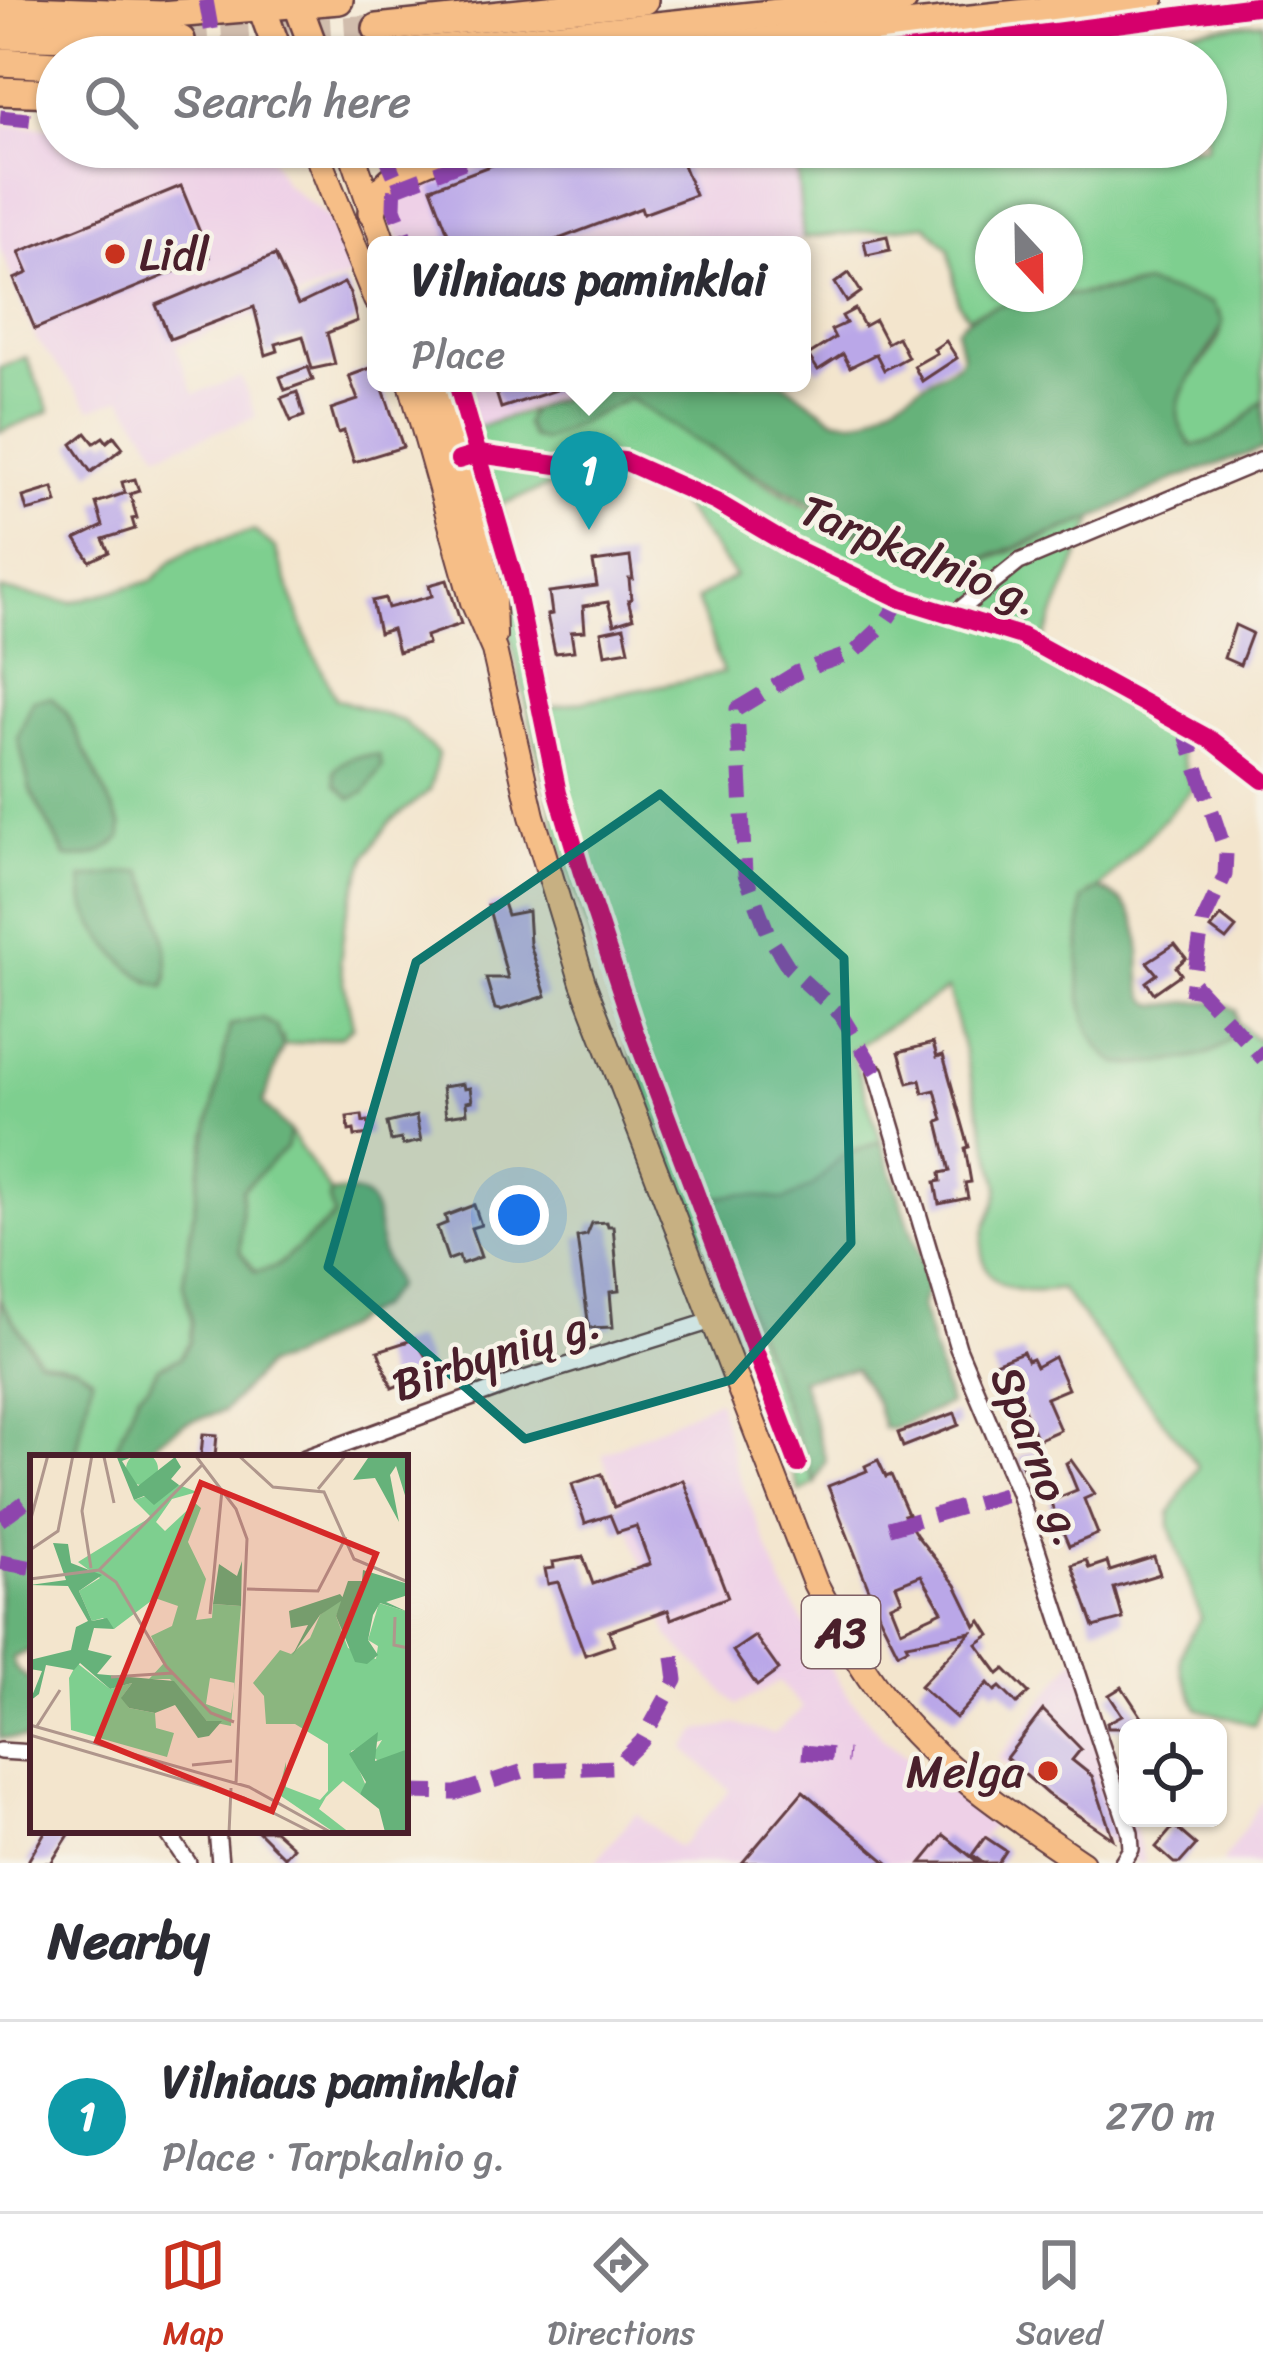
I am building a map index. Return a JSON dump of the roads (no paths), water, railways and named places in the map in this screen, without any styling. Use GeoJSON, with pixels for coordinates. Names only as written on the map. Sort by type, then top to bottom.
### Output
{"type":"FeatureCollection","features":[{"type":"Feature","properties":{"kind":"highway"},"geometry":{"type":"LineString","coordinates":[[0,10],[161,15],[339,0]]}},
{"type":"Feature","properties":{"kind":"highway"},"geometry":{"type":"LineString","coordinates":[[410,36],[644,0]]}},
{"type":"Feature","properties":{"kind":"highway"},"geometry":{"type":"LineString","coordinates":[[442,36],[903,0]]}},
{"type":"Feature","properties":{"kind":"highway"},"geometry":{"type":"LineString","coordinates":[[816,36],[1150,0]]}},
{"type":"Feature","properties":{"kind":"highway"},"geometry":{"type":"LineString","coordinates":[[297,2],[309,36]]}},
{"type":"Feature","properties":{"kind":"highway"},"geometry":{"type":"LineString","coordinates":[[260,4],[272,36]]}},
{"type":"Feature","properties":{"kind":"highway"},"geometry":{"type":"LineString","coordinates":[[0,35],[36,36]]}},
{"type":"Feature","properties":{"kind":"highway"},"geometry":{"type":"LineString","coordinates":[[0,62],[36,64]]}},
{"type":"Feature","properties":{"kind":"highway"},"geometry":{"type":"LineString","coordinates":[[0,91],[36,92]]}},
{"type":"Feature","properties":{"kind":"highway"},"geometry":{"type":"LineString","coordinates":[[372,212],[374,200],[395,177],[415,168]]}},
{"type":"Feature","properties":{"kind":"main road"},"geometry":{"type":"LineString","coordinates":[[323,168],[367,278]]}},
{"type":"Feature","properties":{"kind":"main road"},"geometry":{"type":"LineString","coordinates":[[357,168],[381,236]]}},
{"type":"Feature","properties":{"kind":"main road","name":"A3"},"geometry":{"type":"LineString","coordinates":[[414,392],[473,602],[494,650],[557,906],[628,1106],[815,1583],[888,1703],[978,1790],[1082,1863]]}},
{"type":"Feature","properties":{"kind":"main road","name":"A3"},"geometry":{"type":"LineString","coordinates":[[438,392],[493,598],[494,650]]}},
{"type":"Feature","properties":{"kind":"street","name":"Tarpkalnio g."},"geometry":{"type":"LineString","coordinates":[[459,460],[479,454],[557,465],[591,458],[624,461],[716,502],[793,547],[901,599],[1021,636],[1213,741],[1263,780]]}},
{"type":"Feature","properties":{"kind":"street"},"geometry":{"type":"LineString","coordinates":[[952,616],[1019,562],[1263,460]]}},
{"type":"Feature","properties":{"kind":"street","name":"Sparno g."},"geometry":{"type":"LineString","coordinates":[[876,1072],[958,1348],[1018,1491],[1130,1833],[1131,1849],[1122,1863]]}},
{"type":"Feature","properties":{"kind":"street","name":"Birbynių g."},"geometry":{"type":"LineString","coordinates":[[313,1455],[512,1383],[712,1321]]}},
{"type":"Feature","properties":{"kind":"street"},"geometry":{"type":"LineString","coordinates":[[0,1751],[30,1753]]}},
{"type":"Feature","properties":{"kind":"street"},"geometry":{"type":"LineString","coordinates":[[168,1833],[188,1863]]}},
{"type":"Feature","properties":{"kind":"street"},"geometry":{"type":"LineString","coordinates":[[217,1833],[220,1863]]}},
{"type":"Feature","properties":{"kind":"tunnel"},"geometry":{"type":"LineString","coordinates":[[246,36],[377,28]]}},
{"type":"Feature","properties":{"kind":"place","name":"Lidl"},"geometry":{"type":"Point","coordinates":[115,254]}},
{"type":"Feature","properties":{"kind":"place","name":"Vilniaus paminklai"},"geometry":{"type":"Point","coordinates":[589,530]}},
{"type":"Feature","properties":{"kind":"place","name":"Melga"},"geometry":{"type":"Point","coordinates":[1048,1771]}}]}
